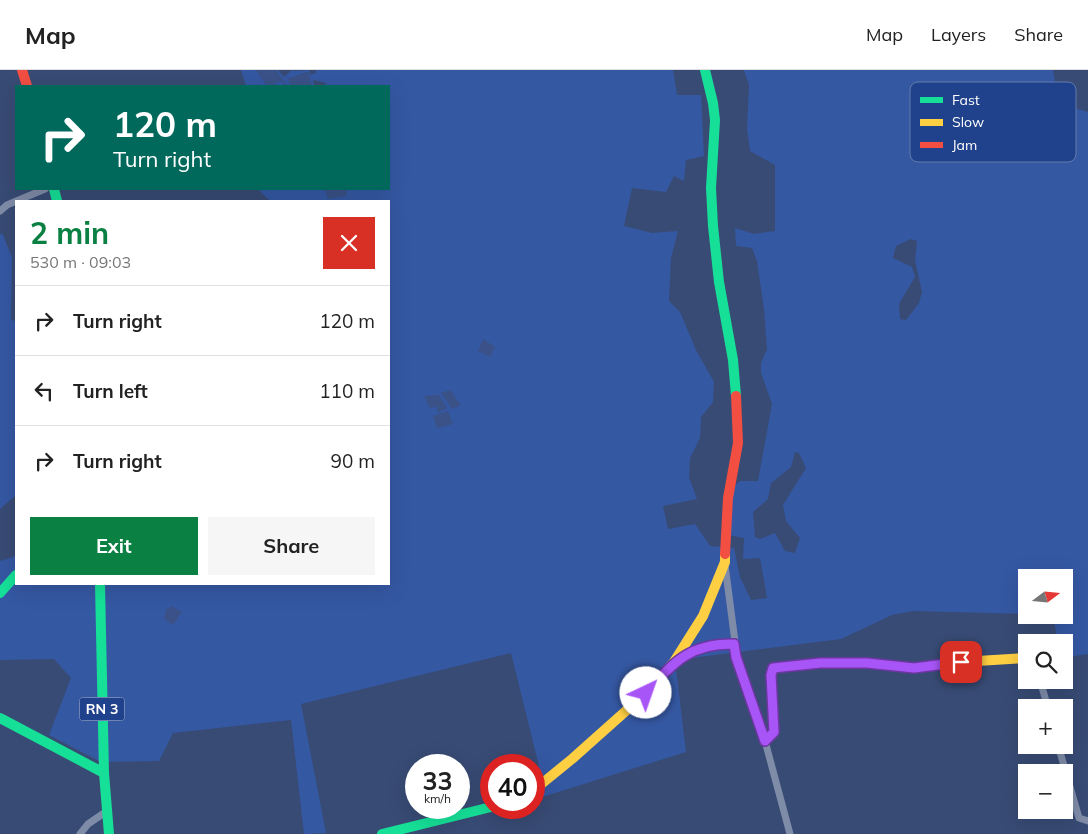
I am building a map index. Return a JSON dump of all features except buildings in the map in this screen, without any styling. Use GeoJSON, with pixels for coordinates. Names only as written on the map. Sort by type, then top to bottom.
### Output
{"type":"FeatureCollection","features":[{"type":"Feature","properties":{"kind":"street"},"geometry":{"type":"LineString","coordinates":[[22,70],[27,85]]}},
{"type":"Feature","properties":{"kind":"street"},"geometry":{"type":"LineString","coordinates":[[705,70],[715,120],[711,188],[717,268],[733,360],[738,418],[738,443],[728,498],[725,562],[733,616],[734,644],[736,657],[765,741],[790,834]]}},
{"type":"Feature","properties":{"kind":"street"},"geometry":{"type":"LineString","coordinates":[[19,200],[43,190]]}},
{"type":"Feature","properties":{"kind":"street"},"geometry":{"type":"LineString","coordinates":[[0,211],[15,202]]}},
{"type":"Feature","properties":{"kind":"street"},"geometry":{"type":"LineString","coordinates":[[545,781],[646,693],[674,662],[703,616],[725,562]]}},
{"type":"Feature","properties":{"kind":"street"},"geometry":{"type":"LineString","coordinates":[[0,593],[15,576]]}},
{"type":"Feature","properties":{"kind":"street","name":"RN 3"},"geometry":{"type":"LineString","coordinates":[[100,585],[104,773],[109,834]]}},
{"type":"Feature","properties":{"kind":"street"},"geometry":{"type":"LineString","coordinates":[[674,662],[702,647],[734,644]]}},
{"type":"Feature","properties":{"kind":"street"},"geometry":{"type":"LineString","coordinates":[[765,741],[774,732],[771,683],[773,668],[820,663],[867,663],[914,668],[961,662],[1018,658]]}},
{"type":"Feature","properties":{"kind":"street"},"geometry":{"type":"LineString","coordinates":[[0,718],[104,773]]}},
{"type":"Feature","properties":{"kind":"street"},"geometry":{"type":"LineString","coordinates":[[1061,754],[1079,818],[1088,821]]}},
{"type":"Feature","properties":{"kind":"street"},"geometry":{"type":"LineString","coordinates":[[382,834],[480,810]]}},
{"type":"Feature","properties":{"kind":"street"},"geometry":{"type":"LineString","coordinates":[[80,834],[88,824],[107,811]]}},
{"type":"Feature","properties":{"kind":"shaded area"},"geometry":{"type":"Polygon","coordinates":[[[241,70],[256,70],[266,85],[246,85],[241,70]]]}},
{"type":"Feature","properties":{"kind":"shaded area"},"geometry":{"type":"Polygon","coordinates":[[[256,70],[274,70],[281,80],[273,85],[266,85],[256,70]]]}},
{"type":"Feature","properties":{"kind":"shaded area"},"geometry":{"type":"Polygon","coordinates":[[[274,70],[278,70],[284,77],[291,70],[309,70],[310,75],[316,73],[316,70],[673,70],[677,95],[701,95],[704,156],[686,160],[684,181],[674,176],[666,192],[632,188],[624,226],[652,233],[678,231],[671,258],[669,301],[680,312],[696,350],[714,382],[713,402],[701,417],[700,438],[690,458],[689,477],[697,499],[663,506],[668,529],[695,524],[710,546],[734,548],[740,577],[751,600],[767,598],[760,558],[743,559],[744,538],[729,535],[731,489],[740,481],[758,481],[772,404],[761,373],[761,363],[767,349],[764,309],[757,261],[752,248],[736,246],[735,228],[754,234],[775,231],[775,165],[750,151],[747,128],[749,85],[744,70],[1053,70],[1055,82],[910,82],[910,162],[1076,162],[1076,108],[1088,112],[1088,654],[1073,656],[1073,634],[1057,634],[1055,624],[1073,624],[1073,569],[1018,569],[1018,614],[913,611],[892,615],[841,639],[675,660],[686,752],[545,796],[545,754],[536,754],[511,653],[301,704],[326,833],[304,834],[291,720],[173,733],[159,761],[101,762],[49,735],[71,678],[54,659],[0,660],[0,561],[15,556],[15,585],[390,585],[390,200],[269,200],[259,190],[325,190],[328,199],[347,195],[345,190],[390,190],[390,85],[324,85],[327,83],[313,80],[314,85],[312,85],[307,72],[289,79],[290,85],[272,85],[280,80],[274,70]],[[911,239],[896,246],[893,258],[912,267],[915,277],[899,304],[900,319],[906,320],[919,303],[922,292],[915,260],[917,241],[911,239]],[[795,452],[791,467],[771,483],[768,499],[753,512],[755,537],[760,539],[775,533],[785,551],[795,553],[800,538],[786,521],[783,505],[806,468],[799,453],[795,452]]]}},
{"type":"Feature","properties":{"kind":"shaded area"},"geometry":{"type":"Polygon","coordinates":[[[308,72],[312,85],[290,85],[288,79],[308,72]]]}},
{"type":"Feature","properties":{"kind":"shaded area"},"geometry":{"type":"Polygon","coordinates":[[[325,190],[345,190],[347,196],[328,199],[325,190]]]}},
{"type":"Feature","properties":{"kind":"shaded area"},"geometry":{"type":"Polygon","coordinates":[[[2,233],[12,257],[11,319],[15,321],[15,496],[0,509],[0,235],[2,233]]]}},
{"type":"Feature","properties":{"kind":"shaded area"},"geometry":{"type":"Polygon","coordinates":[[[483,339],[495,347],[490,357],[478,351],[483,339]]]}},
{"type":"Feature","properties":{"kind":"shaded area"},"geometry":{"type":"Polygon","coordinates":[[[450,390],[461,405],[452,409],[441,393],[450,390]]]}},
{"type":"Feature","properties":{"kind":"shaded area"},"geometry":{"type":"Polygon","coordinates":[[[439,395],[447,408],[438,413],[436,406],[430,409],[424,396],[439,395]]]}},
{"type":"Feature","properties":{"kind":"shaded area"},"geometry":{"type":"Polygon","coordinates":[[[448,411],[453,424],[437,428],[433,416],[448,411]]]}},
{"type":"Feature","properties":{"kind":"shaded area"},"geometry":{"type":"Polygon","coordinates":[[[171,606],[182,612],[173,625],[164,619],[166,610],[171,606]]]}},
{"type":"Feature","properties":{"kind":"waterway"},"geometry":{"type":"LineString","coordinates":[[275,70],[285,85]]}},
{"type":"Feature","properties":{"kind":"traffic: fast"},"geometry":{"type":"LineString","coordinates":[[705,70],[715,120],[711,188],[713,226],[719,282],[733,360],[736,396]]}},
{"type":"Feature","properties":{"kind":"traffic: fast"},"geometry":{"type":"LineString","coordinates":[[54,190],[57,200]]}},
{"type":"Feature","properties":{"kind":"traffic: fast"},"geometry":{"type":"LineString","coordinates":[[0,593],[15,576]]}},
{"type":"Feature","properties":{"kind":"traffic: fast"},"geometry":{"type":"LineString","coordinates":[[100,585],[104,773],[109,834]]}},
{"type":"Feature","properties":{"kind":"traffic: fast"},"geometry":{"type":"LineString","coordinates":[[0,718],[104,773]]}},
{"type":"Feature","properties":{"kind":"traffic: fast"},"geometry":{"type":"LineString","coordinates":[[382,834],[480,810]]}},
{"type":"Feature","properties":{"kind":"traffic: slow"},"geometry":{"type":"LineString","coordinates":[[545,781],[646,693],[674,662],[703,616],[725,562],[725,554]]}},
{"type":"Feature","properties":{"kind":"traffic: slow"},"geometry":{"type":"LineString","coordinates":[[765,741],[774,732],[771,675],[773,668],[820,663],[867,663],[914,668],[961,662],[1018,658]]}},
{"type":"Feature","properties":{"kind":"traffic: jam"},"geometry":{"type":"LineString","coordinates":[[22,70],[27,85]]}},
{"type":"Feature","properties":{"kind":"traffic: jam"},"geometry":{"type":"LineString","coordinates":[[725,554],[728,498],[738,443],[736,396]]}},
{"type":"Feature","properties":{"kind":"route"},"geometry":{"type":"LineString","coordinates":[[646,693],[674,662],[702,647],[734,644],[736,657],[765,741],[774,732],[771,675],[773,668],[820,663],[867,663],[914,668],[961,662]]}}]}
